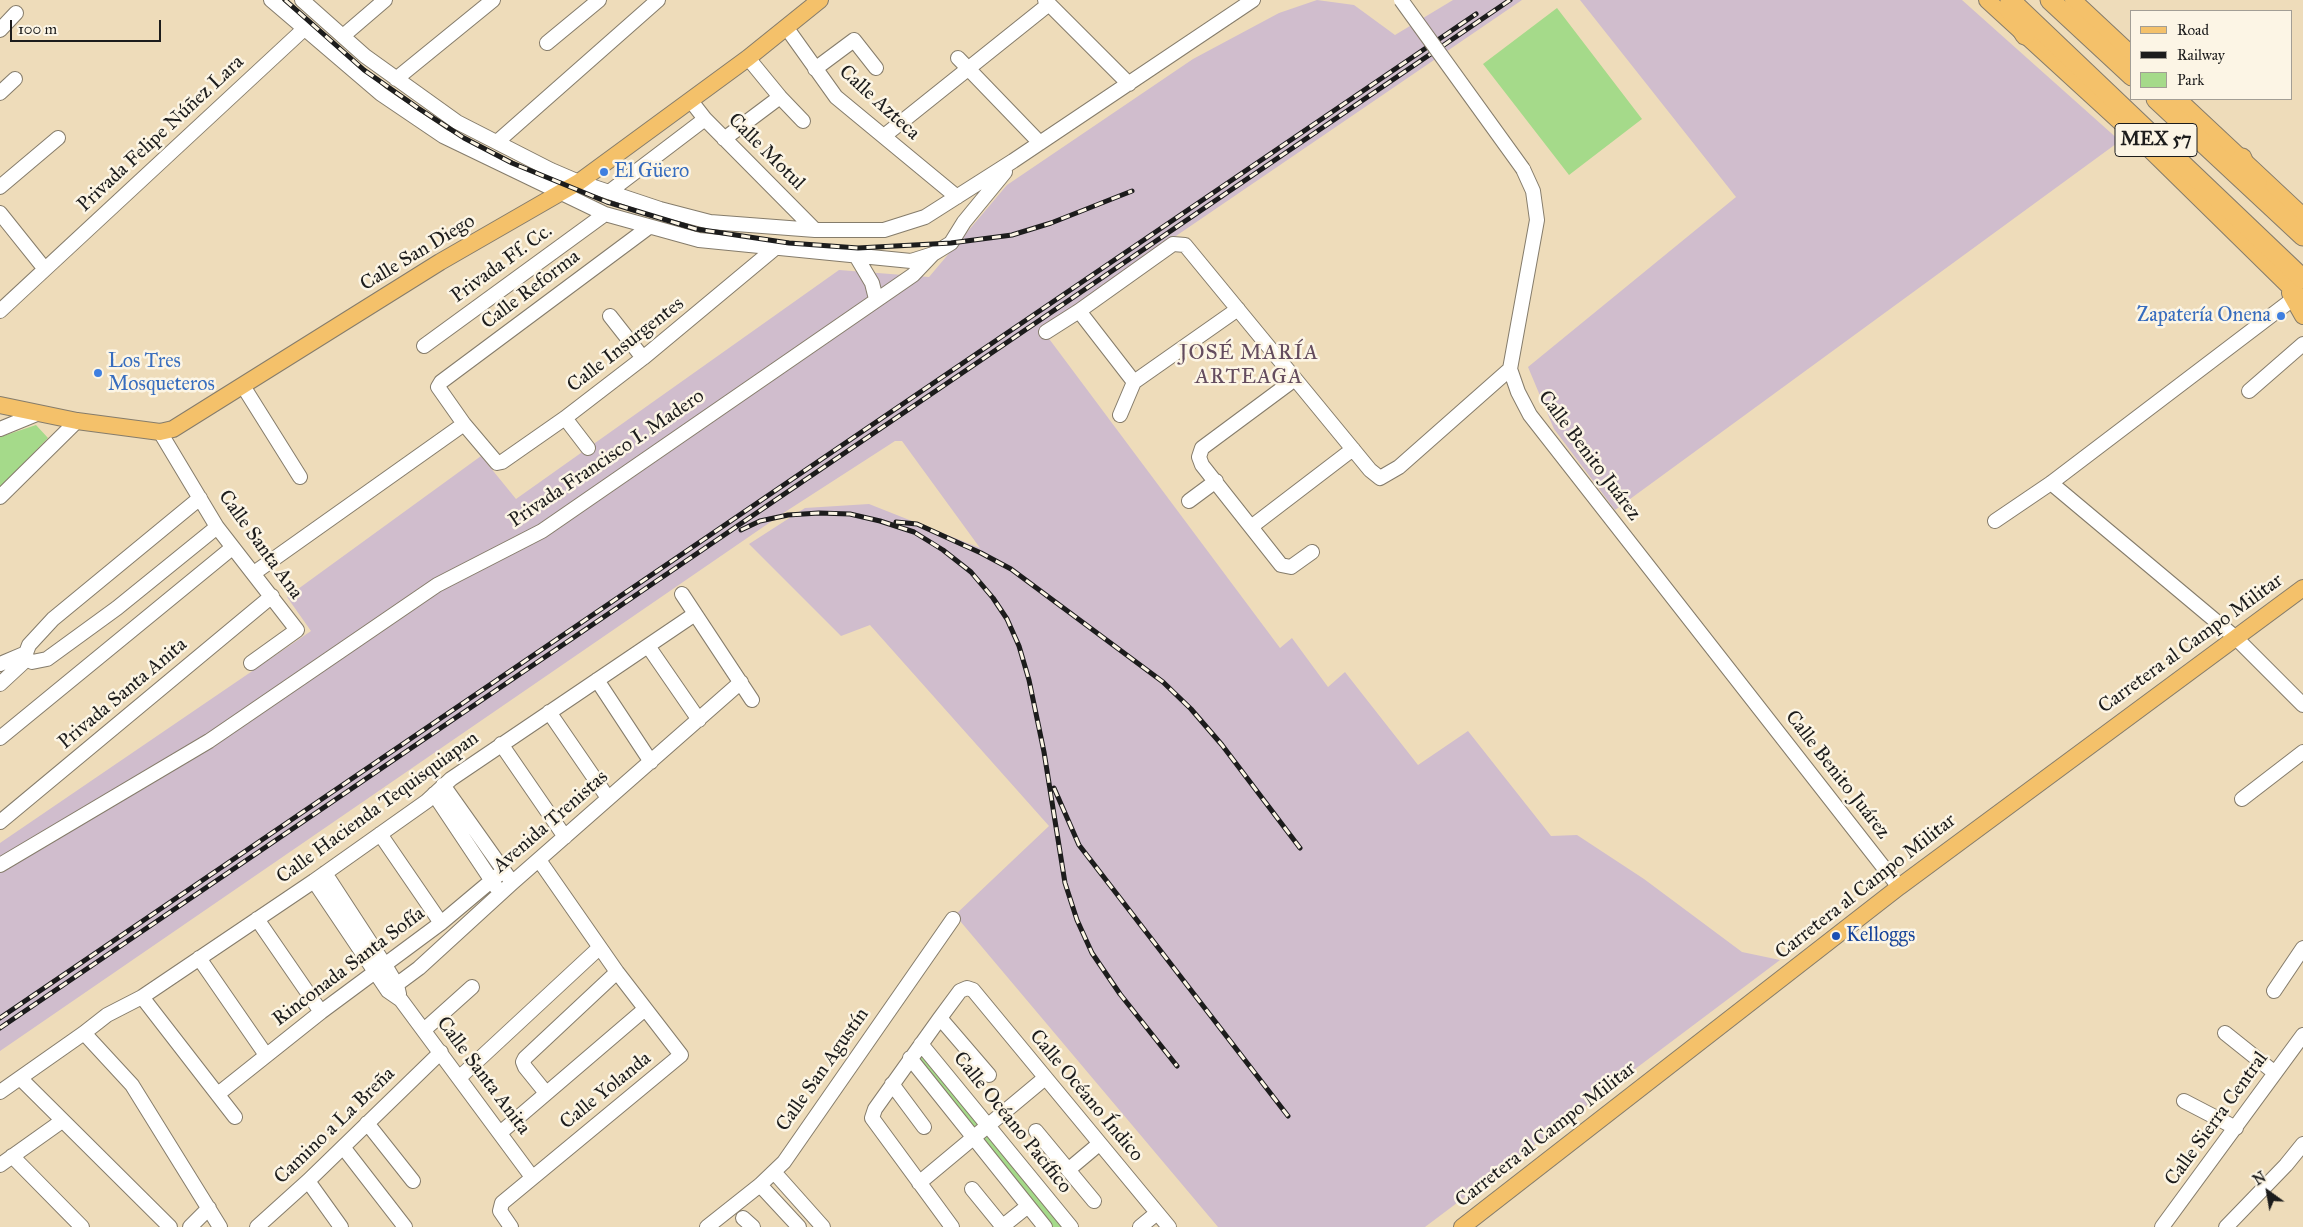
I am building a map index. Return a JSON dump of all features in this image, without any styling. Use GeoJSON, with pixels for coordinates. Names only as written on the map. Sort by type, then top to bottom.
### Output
{"type":"FeatureCollection","features":[{"type":"Feature","properties":{"kind":"highway"},"geometry":{"type":"LineString","coordinates":[[2003,0],[2025,35]]}},
{"type":"Feature","properties":{"kind":"highway","name":"MEX 57"},"geometry":{"type":"LineString","coordinates":[[2010,0],[2303,279]]}},
{"type":"Feature","properties":{"kind":"highway"},"geometry":{"type":"LineString","coordinates":[[2050,0],[2130,74]]}},
{"type":"Feature","properties":{"kind":"highway","name":"MEX 57"},"geometry":{"type":"LineString","coordinates":[[2157,100],[2295,218],[2303,236]]}},
{"type":"Feature","properties":{"kind":"highway"},"geometry":{"type":"LineString","coordinates":[[2140,140],[2184,167]]}},
{"type":"Feature","properties":{"kind":"highway"},"geometry":{"type":"LineString","coordinates":[[2242,158],[2246,170],[2273,200],[2295,218]]}},
{"type":"Feature","properties":{"kind":"main road","name":"Calle San Diego"},"geometry":{"type":"LineString","coordinates":[[0,405],[77,421],[160,432],[173,429],[440,262],[579,182],[748,58],[820,0]]}},
{"type":"Feature","properties":{"kind":"main road"},"geometry":{"type":"LineString","coordinates":[[1987,0],[2140,140],[2282,280],[2298,300],[2303,316]]}},
{"type":"Feature","properties":{"kind":"main road"},"geometry":{"type":"LineString","coordinates":[[2073,0],[2130,53]]}},
{"type":"Feature","properties":{"kind":"main road"},"geometry":{"type":"LineString","coordinates":[[2179,100],[2242,158]]}},
{"type":"Feature","properties":{"kind":"main road","name":"Carretera al Campo Militar"},"geometry":{"type":"LineString","coordinates":[[1462,1227],[1899,887],[2303,588]]}},
{"type":"Feature","properties":{"kind":"street"},"geometry":{"type":"LineString","coordinates":[[271,0],[381,94],[443,136],[560,194],[605,214],[699,240],[774,249],[911,261],[933,254],[951,243],[964,222],[1013,161]]}},
{"type":"Feature","properties":{"kind":"street"},"geometry":{"type":"LineString","coordinates":[[302,0],[396,79],[457,122],[579,182],[710,222],[815,230],[893,228],[925,217],[1013,161],[1253,0]]}},
{"type":"Feature","properties":{"kind":"street"},"geometry":{"type":"LineString","coordinates":[[343,36],[385,0]]}},
{"type":"Feature","properties":{"kind":"street"},"geometry":{"type":"LineString","coordinates":[[396,79],[493,0]]}},
{"type":"Feature","properties":{"kind":"street"},"geometry":{"type":"LineString","coordinates":[[548,43],[599,0]]}},
{"type":"Feature","properties":{"kind":"street"},"geometry":{"type":"LineString","coordinates":[[497,142],[658,0]]}},
{"type":"Feature","properties":{"kind":"street","name":"Calle Benito Juárez"},"geometry":{"type":"LineString","coordinates":[[1401,0],[1523,170],[1533,191],[1537,220],[1510,369],[1518,392],[1530,415],[1899,887]]}},
{"type":"Feature","properties":{"kind":"street"},"geometry":{"type":"LineString","coordinates":[[884,136],[970,68],[1047,2],[1129,84]]}},
{"type":"Feature","properties":{"kind":"street"},"geometry":{"type":"LineString","coordinates":[[0,30],[16,14]]}},
{"type":"Feature","properties":{"kind":"street","name":"Calle Azteca"},"geometry":{"type":"LineString","coordinates":[[786,27],[836,97],[956,197]]}},
{"type":"Feature","properties":{"kind":"street","name":"Privada Felipe Núñez Lara"},"geometry":{"type":"LineString","coordinates":[[0,311],[44,268],[304,29]]}},
{"type":"Feature","properties":{"kind":"street"},"geometry":{"type":"LineString","coordinates":[[815,69],[854,40],[876,68]]}},
{"type":"Feature","properties":{"kind":"street"},"geometry":{"type":"LineString","coordinates":[[748,58],[780,97],[803,121]]}},
{"type":"Feature","properties":{"kind":"street"},"geometry":{"type":"LineString","coordinates":[[958,58],[970,68],[1040,143]]}},
{"type":"Feature","properties":{"kind":"street"},"geometry":{"type":"LineString","coordinates":[[0,93],[16,80]]}},
{"type":"Feature","properties":{"kind":"street"},"geometry":{"type":"LineString","coordinates":[[724,139],[780,97]]}},
{"type":"Feature","properties":{"kind":"street","name":"Calle Motul"},"geometry":{"type":"LineString","coordinates":[[691,101],[704,119],[815,230]]}},
{"type":"Feature","properties":{"kind":"street"},"geometry":{"type":"LineString","coordinates":[[609,192],[704,119]]}},
{"type":"Feature","properties":{"kind":"street"},"geometry":{"type":"LineString","coordinates":[[0,187],[58,138]]}},
{"type":"Feature","properties":{"kind":"street"},"geometry":{"type":"LineString","coordinates":[[0,213],[44,268]]}},
{"type":"Feature","properties":{"kind":"street","name":"Privada Ff. Cc."},"geometry":{"type":"LineString","coordinates":[[424,346],[605,214]]}},
{"type":"Feature","properties":{"kind":"street","name":"Calle Reforma"},"geometry":{"type":"LineString","coordinates":[[464,424],[438,387],[441,382],[649,226]]}},
{"type":"Feature","properties":{"kind":"street"},"geometry":{"type":"LineString","coordinates":[[1046,332],[1080,311],[1173,244],[1185,245],[1370,470],[1380,478],[1399,467],[1510,369]]}},
{"type":"Feature","properties":{"kind":"street","name":"Calle Insurgentes"},"geometry":{"type":"LineString","coordinates":[[464,424],[497,463],[502,462],[565,418],[643,358],[774,249]]}},
{"type":"Feature","properties":{"kind":"street","name":"Privada Francisco I. Madero"},"geometry":{"type":"LineString","coordinates":[[0,865],[209,742],[436,585],[542,531],[913,275],[933,254]]}},
{"type":"Feature","properties":{"kind":"street"},"geometry":{"type":"LineString","coordinates":[[856,256],[872,283],[876,300]]}},
{"type":"Feature","properties":{"kind":"street"},"geometry":{"type":"LineString","coordinates":[[1996,521],[2051,483],[2298,300]]}},
{"type":"Feature","properties":{"kind":"street"},"geometry":{"type":"LineString","coordinates":[[1120,415],[1134,382],[1238,309]]}},
{"type":"Feature","properties":{"kind":"street"},"geometry":{"type":"LineString","coordinates":[[1080,311],[1134,382]]}},
{"type":"Feature","properties":{"kind":"street"},"geometry":{"type":"LineString","coordinates":[[610,316],[643,358]]}},
{"type":"Feature","properties":{"kind":"street"},"geometry":{"type":"LineString","coordinates":[[2249,391],[2303,344]]}},
{"type":"Feature","properties":{"kind":"street"},"geometry":{"type":"LineString","coordinates":[[1295,379],[1202,448],[1199,457],[1202,465],[1281,565],[1291,567],[1312,552]]}},
{"type":"Feature","properties":{"kind":"street"},"geometry":{"type":"LineString","coordinates":[[243,386],[300,477]]}},
{"type":"Feature","properties":{"kind":"street"},"geometry":{"type":"LineString","coordinates":[[0,429],[40,413]]}},
{"type":"Feature","properties":{"kind":"street","name":"Privada Francisco I. Madero"},"geometry":{"type":"LineString","coordinates":[[565,418],[588,448]]}},
{"type":"Feature","properties":{"kind":"street"},"geometry":{"type":"LineString","coordinates":[[0,497],[77,421]]}},
{"type":"Feature","properties":{"kind":"street"},"geometry":{"type":"LineString","coordinates":[[254,573],[464,424]]}},
{"type":"Feature","properties":{"kind":"street","name":"Calle Santa Ana"},"geometry":{"type":"LineString","coordinates":[[160,432],[217,528],[297,630],[252,663]]}},
{"type":"Feature","properties":{"kind":"street"},"geometry":{"type":"LineString","coordinates":[[1251,527],[1353,449]]}},
{"type":"Feature","properties":{"kind":"street"},"geometry":{"type":"LineString","coordinates":[[1189,501],[1216,481]]}},
{"type":"Feature","properties":{"kind":"street"},"geometry":{"type":"LineString","coordinates":[[2051,483],[2236,638],[2303,705]]}},
{"type":"Feature","properties":{"kind":"street"},"geometry":{"type":"LineString","coordinates":[[0,684],[27,656],[29,646],[53,618],[200,498]]}},
{"type":"Feature","properties":{"kind":"street"},"geometry":{"type":"LineString","coordinates":[[27,656],[32,662],[47,659],[117,608],[217,528]]}},
{"type":"Feature","properties":{"kind":"street"},"geometry":{"type":"LineString","coordinates":[[0,738],[232,548]]}},
{"type":"Feature","properties":{"kind":"street"},"geometry":{"type":"LineString","coordinates":[[682,594],[752,700]]}},
{"type":"Feature","properties":{"kind":"street","name":"Privada Santa Anita"},"geometry":{"type":"LineString","coordinates":[[0,822],[272,596]]}},
{"type":"Feature","properties":{"kind":"street","name":"Calle Hacienda Tequisquiapan"},"geometry":{"type":"LineString","coordinates":[[0,1092],[84,1033],[107,1014],[142,997],[258,919],[380,834],[501,744],[695,614]]}},
{"type":"Feature","properties":{"kind":"street"},"geometry":{"type":"LineString","coordinates":[[648,646],[699,720]]}},
{"type":"Feature","properties":{"kind":"street"},"geometry":{"type":"LineString","coordinates":[[0,664],[27,656]]}},
{"type":"Feature","properties":{"kind":"street"},"geometry":{"type":"LineString","coordinates":[[597,680],[651,762]]}},
{"type":"Feature","properties":{"kind":"street","name":"Avenida Trenistas"},"geometry":{"type":"LineString","coordinates":[[392,988],[419,968],[512,883],[741,682]]}},
{"type":"Feature","properties":{"kind":"street"},"geometry":{"type":"LineString","coordinates":[[549,712],[608,798]]}},
{"type":"Feature","properties":{"kind":"street"},"geometry":{"type":"LineString","coordinates":[[501,744],[565,837]]}},
{"type":"Feature","properties":{"kind":"street"},"geometry":{"type":"LineString","coordinates":[[2242,799],[2303,752]]}},
{"type":"Feature","properties":{"kind":"street"},"geometry":{"type":"LineString","coordinates":[[439,789],[512,883]]}},
{"type":"Feature","properties":{"kind":"street"},"geometry":{"type":"LineString","coordinates":[[439,789],[492,881],[501,893]]}},
{"type":"Feature","properties":{"kind":"street"},"geometry":{"type":"LineString","coordinates":[[380,834],[441,922]]}},
{"type":"Feature","properties":{"kind":"street"},"geometry":{"type":"LineString","coordinates":[[500,1133],[645,1009],[599,948],[539,860]]}},
{"type":"Feature","properties":{"kind":"street","name":"Rinconada Santa Sofía"},"geometry":{"type":"LineString","coordinates":[[218,1094],[321,1012],[441,922],[503,871]]}},
{"type":"Feature","properties":{"kind":"street","name":"Calle Santa Anita"},"geometry":{"type":"LineString","coordinates":[[319,877],[392,988],[460,1077],[532,1177]]}},
{"type":"Feature","properties":{"kind":"street"},"geometry":{"type":"LineString","coordinates":[[258,919],[321,1012]]}},
{"type":"Feature","properties":{"kind":"street","name":"Calle San Agustín"},"geometry":{"type":"LineString","coordinates":[[707,1227],[760,1185],[784,1162],[953,919]]}},
{"type":"Feature","properties":{"kind":"street"},"geometry":{"type":"LineString","coordinates":[[460,1077],[599,948]]}},
{"type":"Feature","properties":{"kind":"street"},"geometry":{"type":"LineString","coordinates":[[2274,991],[2303,948]]}},
{"type":"Feature","properties":{"kind":"street"},"geometry":{"type":"LineString","coordinates":[[199,958],[266,1055]]}},
{"type":"Feature","properties":{"kind":"street"},"geometry":{"type":"LineString","coordinates":[[546,1093],[524,1067],[525,1058],[617,972]]}},
{"type":"Feature","properties":{"kind":"street"},"geometry":{"type":"LineString","coordinates":[[424,1030],[472,987]]}},
{"type":"Feature","properties":{"kind":"street","name":"Calle Océano Índico"},"geometry":{"type":"LineString","coordinates":[[940,1018],[960,991],[967,988],[973,990],[1169,1227]]}},
{"type":"Feature","properties":{"kind":"street"},"geometry":{"type":"LineString","coordinates":[[142,997],[235,1117]]}},
{"type":"Feature","properties":{"kind":"street","name":"Calle Yolanda"},"geometry":{"type":"LineString","coordinates":[[511,1227],[500,1211],[500,1206],[532,1177],[681,1055],[645,1009]]}},
{"type":"Feature","properties":{"kind":"street"},"geometry":{"type":"LineString","coordinates":[[952,1227],[873,1121],[872,1115],[910,1058],[940,1018],[989,1075]]}},
{"type":"Feature","properties":{"kind":"street"},"geometry":{"type":"LineString","coordinates":[[84,1033],[132,1085],[220,1227]]}},
{"type":"Feature","properties":{"kind":"street"},"geometry":{"type":"LineString","coordinates":[[2225,1033],[2275,1073]]}},
{"type":"Feature","properties":{"kind":"street","name":"Calle Sierra Central"},"geometry":{"type":"LineString","coordinates":[[2162,1227],[2303,1035]]}},
{"type":"Feature","properties":{"kind":"street","name":"Calle Océano Pacífico"},"geometry":{"type":"LineString","coordinates":[[922,1044],[1071,1227]]}},
{"type":"Feature","properties":{"kind":"street","name":"Camino a La Breña"},"geometry":{"type":"LineString","coordinates":[[257,1227],[308,1182],[441,1052]]}},
{"type":"Feature","properties":{"kind":"street","name":"Calle Océano Pacífico"},"geometry":{"type":"LineString","coordinates":[[910,1058],[1045,1227]]}},
{"type":"Feature","properties":{"kind":"street"},"geometry":{"type":"LineString","coordinates":[[20,1078],[170,1227]]}},
{"type":"Feature","properties":{"kind":"street"},"geometry":{"type":"LineString","coordinates":[[919,1183],[1045,1078]]}},
{"type":"Feature","properties":{"kind":"street"},"geometry":{"type":"LineString","coordinates":[[892,1084],[924,1127]]}},
{"type":"Feature","properties":{"kind":"street"},"geometry":{"type":"LineString","coordinates":[[2184,1101],[2236,1128]]}},
{"type":"Feature","properties":{"kind":"street"},"geometry":{"type":"LineString","coordinates":[[0,1164],[62,1121]]}},
{"type":"Feature","properties":{"kind":"street"},"geometry":{"type":"LineString","coordinates":[[367,1123],[413,1181]]}},
{"type":"Feature","properties":{"kind":"street"},"geometry":{"type":"LineString","coordinates":[[1036,1132],[1094,1200]]}},
{"type":"Feature","properties":{"kind":"street"},"geometry":{"type":"LineString","coordinates":[[1068,1170],[1099,1144]]}},
{"type":"Feature","properties":{"kind":"street"},"geometry":{"type":"LineString","coordinates":[[2226,1227],[2286,1165],[2303,1144]]}},
{"type":"Feature","properties":{"kind":"street"},"geometry":{"type":"LineString","coordinates":[[342,1147],[405,1227]]}},
{"type":"Feature","properties":{"kind":"street"},"geometry":{"type":"LineString","coordinates":[[12,1156],[82,1227]]}},
{"type":"Feature","properties":{"kind":"street"},"geometry":{"type":"LineString","coordinates":[[774,1172],[823,1227]]}},
{"type":"Feature","properties":{"kind":"street"},"geometry":{"type":"LineString","coordinates":[[308,1182],[341,1227]]}},
{"type":"Feature","properties":{"kind":"street"},"geometry":{"type":"LineString","coordinates":[[760,1185],[799,1227]]}},
{"type":"Feature","properties":{"kind":"street"},"geometry":{"type":"LineString","coordinates":[[972,1189],[1003,1227],[1028,1206]]}},
{"type":"Feature","properties":{"kind":"street"},"geometry":{"type":"LineString","coordinates":[[190,1227],[209,1208]]}},
{"type":"Feature","properties":{"kind":"street"},"geometry":{"type":"LineString","coordinates":[[1140,1227],[1157,1213]]}},
{"type":"Feature","properties":{"kind":"shaded area"},"geometry":{"type":"Polygon","coordinates":[[[1317,0],[1354,5],[1395,35],[1453,0],[1522,0],[1041,328],[1280,648],[1292,638],[1328,687],[1345,672],[1418,765],[1468,731],[1551,836],[1577,835],[1644,879],[1742,952],[1780,960],[1425,1227],[1218,1227],[955,915],[1049,826],[870,625],[841,636],[749,544],[805,508],[869,504],[980,548],[902,441],[895,441],[785,512],[0,1051],[0,843],[311,631],[287,597],[481,456],[516,499],[839,270],[929,277],[1007,185],[1193,59],[1279,13],[1317,0]]]}},
{"type":"Feature","properties":{"kind":"shaded area"},"geometry":{"type":"Polygon","coordinates":[[[1580,0],[1962,0],[2120,141],[1615,510],[1554,429],[1528,367],[1736,197],[1580,0]]]}},
{"type":"Feature","properties":{"kind":"green space"},"geometry":{"type":"Polygon","coordinates":[[[1557,8],[1642,119],[1569,175],[1483,64],[1557,8]]]}},
{"type":"Feature","properties":{"kind":"green space"},"geometry":{"type":"Polygon","coordinates":[[[36,425],[48,438],[0,488],[0,437],[36,425]]]}},
{"type":"Feature","properties":{"kind":"green space"},"geometry":{"type":"Polygon","coordinates":[[[920,1050],[1068,1227],[1048,1227],[915,1057],[920,1050]]]}},
{"type":"Feature","properties":{"kind":"railway"},"geometry":{"type":"LineString","coordinates":[[285,0],[364,70],[464,138],[512,163],[607,202],[696,229],[789,243],[858,248],[951,243],[1012,235],[1051,223],[1132,191]]}},
{"type":"Feature","properties":{"kind":"railway"},"geometry":{"type":"LineString","coordinates":[[0,1028],[1510,0]]}},
{"type":"Feature","properties":{"kind":"railway"},"geometry":{"type":"LineString","coordinates":[[0,1018],[1476,14]]}},
{"type":"Feature","properties":{"kind":"railway"},"geometry":{"type":"LineString","coordinates":[[741,530],[760,521],[788,515],[850,514],[880,521],[914,532],[943,550],[971,572],[993,598],[1007,619],[1019,646],[1029,680],[1044,752],[1065,883],[1077,920],[1092,953],[1120,994],[1177,1066]]}},
{"type":"Feature","properties":{"kind":"railway"},"geometry":{"type":"LineString","coordinates":[[896,522],[917,524],[1011,569],[1163,682],[1191,709],[1222,745],[1300,848]]}},
{"type":"Feature","properties":{"kind":"railway"},"geometry":{"type":"LineString","coordinates":[[1054,788],[1079,845],[1288,1116]]}},
{"type":"Feature","properties":{"kind":"place","name":"El Güero"},"geometry":{"type":"Point","coordinates":[604,172]}},
{"type":"Feature","properties":{"kind":"place","name":"Zapatería Onena"},"geometry":{"type":"Point","coordinates":[2281,316]}},
{"type":"Feature","properties":{"kind":"place","name":"Los Tres Mosqueteros"},"geometry":{"type":"Point","coordinates":[98,373]}},
{"type":"Feature","properties":{"kind":"place","name":"Kelloggs"},"geometry":{"type":"Point","coordinates":[1836,936]}},
{"type":"Feature","properties":{"kind":"district","name":"JOSÉ MARÍA ARTEAGA"},"geometry":{"type":"Point","coordinates":[1249,366]}}]}
